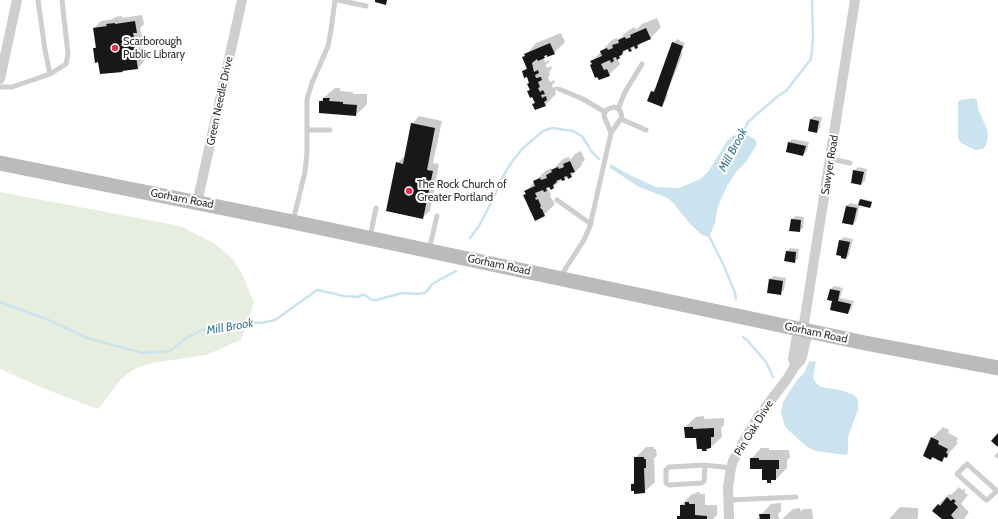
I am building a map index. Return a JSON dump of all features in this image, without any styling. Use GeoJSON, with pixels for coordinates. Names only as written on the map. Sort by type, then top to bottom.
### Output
{"type":"FeatureCollection","features":[{"type":"Feature","properties":{"kind":"main road","name":"Gorham Road"},"geometry":{"type":"LineString","coordinates":[[0,163],[429,250],[803,330],[998,368]]}},
{"type":"Feature","properties":{"kind":"street"},"geometry":{"type":"LineString","coordinates":[[0,79],[17,0]]}},
{"type":"Feature","properties":{"kind":"street","name":"Green Needle Drive"},"geometry":{"type":"LineString","coordinates":[[198,202],[242,0]]}},
{"type":"Feature","properties":{"kind":"street","name":"Sawyer Road"},"geometry":{"type":"LineString","coordinates":[[795,366],[793,359],[803,330],[855,0]]}},
{"type":"Feature","properties":{"kind":"street","name":"Pin Oak Drive"},"geometry":{"type":"LineString","coordinates":[[730,519],[728,487],[731,468],[737,453],[746,437],[795,366]]}},
{"type":"Feature","properties":{"kind":"lane"},"geometry":{"type":"LineString","coordinates":[[38,0],[44,50],[50,74]]}},
{"type":"Feature","properties":{"kind":"lane"},"geometry":{"type":"LineString","coordinates":[[0,87],[12,87],[50,74],[64,66],[68,58],[62,0]]}},
{"type":"Feature","properties":{"kind":"lane"},"geometry":{"type":"LineString","coordinates":[[293,222],[305,172],[307,99],[328,46],[337,0],[366,6]]}},
{"type":"Feature","properties":{"kind":"lane"},"geometry":{"type":"LineString","coordinates":[[618,108],[625,92],[642,64]]}},
{"type":"Feature","properties":{"kind":"lane"},"geometry":{"type":"LineString","coordinates":[[559,89],[583,99],[605,112]]}},
{"type":"Feature","properties":{"kind":"lane"},"geometry":{"type":"LineString","coordinates":[[611,133],[604,118],[605,112],[610,108],[618,108]]}},
{"type":"Feature","properties":{"kind":"lane"},"geometry":{"type":"LineString","coordinates":[[559,278],[568,262],[584,240],[591,224],[611,133],[621,119],[622,113],[618,108]]}},
{"type":"Feature","properties":{"kind":"lane"},"geometry":{"type":"LineString","coordinates":[[621,119],[646,130]]}},
{"type":"Feature","properties":{"kind":"lane"},"geometry":{"type":"LineString","coordinates":[[307,130],[330,130]]}},
{"type":"Feature","properties":{"kind":"lane"},"geometry":{"type":"LineString","coordinates":[[830,159],[850,163]]}},
{"type":"Feature","properties":{"kind":"lane"},"geometry":{"type":"LineString","coordinates":[[557,200],[591,224]]}},
{"type":"Feature","properties":{"kind":"lane"},"geometry":{"type":"LineString","coordinates":[[370,238],[376,208]]}},
{"type":"Feature","properties":{"kind":"lane"},"geometry":{"type":"LineString","coordinates":[[429,250],[437,216]]}},
{"type":"Feature","properties":{"kind":"lane"},"geometry":{"type":"LineString","coordinates":[[967,464],[997,490],[986,500],[957,474],[967,464]]}},
{"type":"Feature","properties":{"kind":"lane"},"geometry":{"type":"LineString","coordinates":[[705,466],[704,481],[702,483],[669,485],[666,483],[666,470],[669,467],[705,466],[731,468]]}},
{"type":"Feature","properties":{"kind":"lane"},"geometry":{"type":"LineString","coordinates":[[729,500],[796,497]]}},
{"type":"Feature","properties":{"kind":"green space"},"geometry":{"type":"Polygon","coordinates":[[[0,192],[180,226],[214,243],[233,259],[243,276],[254,302],[241,340],[206,355],[152,363],[135,369],[122,378],[98,409],[45,389],[0,369],[0,192]]]}},
{"type":"Feature","properties":{"kind":"water"},"geometry":{"type":"Polygon","coordinates":[[[974,98],[977,100],[978,109],[987,129],[988,137],[986,145],[983,149],[975,150],[961,143],[958,138],[958,102],[960,100],[974,98]]]}},
{"type":"Feature","properties":{"kind":"water"},"geometry":{"type":"Polygon","coordinates":[[[743,133],[755,139],[757,144],[746,162],[736,172],[727,186],[718,206],[715,223],[709,237],[702,235],[689,223],[668,198],[639,187],[610,168],[610,164],[656,187],[679,188],[700,179],[708,172],[727,141],[733,136],[743,133]]]}},
{"type":"Feature","properties":{"kind":"water"},"geometry":{"type":"Polygon","coordinates":[[[809,362],[816,362],[813,378],[816,383],[821,387],[840,390],[852,394],[857,398],[858,410],[848,437],[848,452],[846,455],[816,451],[807,447],[785,427],[781,412],[783,402],[797,380],[804,373],[809,362]]]}},
{"type":"Feature","properties":{"kind":"building"},"geometry":{"type":"Polygon","coordinates":[[[375,0],[387,0],[386,5],[375,2],[375,0]]]}},
{"type":"Feature","properties":{"kind":"building","name":"Scarborough Public Library"},"geometry":{"type":"Polygon","coordinates":[[[135,21],[137,33],[133,33],[138,57],[136,57],[138,69],[100,74],[98,62],[95,63],[93,48],[96,48],[93,28],[107,26],[106,24],[135,21]]]}},
{"type":"Feature","properties":{"kind":"building"},"geometry":{"type":"Polygon","coordinates":[[[646,28],[651,39],[637,45],[638,48],[635,49],[634,46],[630,48],[632,51],[629,52],[628,49],[623,51],[622,55],[619,56],[620,58],[617,60],[616,57],[613,58],[614,61],[611,63],[610,60],[601,64],[604,70],[607,69],[610,76],[599,80],[597,77],[595,78],[590,61],[602,56],[600,51],[607,48],[608,50],[613,48],[612,45],[619,43],[618,40],[625,37],[626,39],[631,37],[630,35],[646,28]]]}},
{"type":"Feature","properties":{"kind":"building"},"geometry":{"type":"Polygon","coordinates":[[[672,42],[683,46],[662,107],[647,101],[651,91],[654,92],[672,42]]]}},
{"type":"Feature","properties":{"kind":"building"},"geometry":{"type":"Polygon","coordinates":[[[550,43],[555,54],[547,57],[547,55],[544,56],[545,58],[538,61],[537,59],[532,63],[534,72],[538,70],[539,73],[535,75],[536,78],[541,77],[542,80],[538,82],[540,87],[538,88],[540,92],[543,90],[545,94],[541,95],[542,98],[546,96],[547,100],[544,102],[546,106],[535,110],[532,104],[535,103],[532,97],[530,98],[527,91],[530,90],[527,84],[529,83],[527,77],[524,78],[522,71],[527,69],[522,57],[525,56],[524,54],[550,43]]]}},
{"type":"Feature","properties":{"kind":"building"},"geometry":{"type":"Polygon","coordinates":[[[323,98],[330,98],[329,101],[343,102],[343,104],[357,105],[356,116],[319,113],[319,101],[323,101],[323,98]]]}},
{"type":"Feature","properties":{"kind":"building"},"geometry":{"type":"Polygon","coordinates":[[[810,119],[819,121],[817,133],[808,131],[810,119]]]}},
{"type":"Feature","properties":{"kind":"building","name":"The Rock Church of Greater Portland"},"geometry":{"type":"Polygon","coordinates":[[[411,123],[435,128],[427,170],[433,171],[423,219],[386,211],[396,162],[403,164],[411,123]]]}},
{"type":"Feature","properties":{"kind":"building"},"geometry":{"type":"Polygon","coordinates":[[[788,142],[806,146],[803,156],[786,152],[788,142]]]}},
{"type":"Feature","properties":{"kind":"building"},"geometry":{"type":"Polygon","coordinates":[[[570,161],[575,172],[570,173],[572,177],[568,179],[567,176],[564,177],[565,180],[562,181],[561,179],[556,181],[557,182],[553,185],[554,188],[551,190],[549,187],[546,188],[547,191],[544,192],[543,190],[535,193],[537,197],[535,198],[536,200],[538,199],[545,216],[535,221],[523,195],[526,194],[524,191],[535,186],[533,181],[540,178],[541,180],[547,178],[546,175],[552,172],[551,170],[558,167],[559,169],[564,167],[563,164],[570,161]]]}},
{"type":"Feature","properties":{"kind":"building"},"geometry":{"type":"Polygon","coordinates":[[[853,170],[864,172],[861,185],[851,183],[853,170]]]}},
{"type":"Feature","properties":{"kind":"building"},"geometry":{"type":"Polygon","coordinates":[[[860,199],[872,202],[870,208],[858,205],[860,199]]]}},
{"type":"Feature","properties":{"kind":"building"},"geometry":{"type":"Polygon","coordinates":[[[846,206],[857,208],[853,225],[842,223],[846,206]]]}},
{"type":"Feature","properties":{"kind":"building"},"geometry":{"type":"Polygon","coordinates":[[[791,219],[801,220],[800,232],[789,231],[791,219]]]}},
{"type":"Feature","properties":{"kind":"building"},"geometry":{"type":"Polygon","coordinates":[[[839,240],[850,242],[846,259],[836,255],[839,240]]]}},
{"type":"Feature","properties":{"kind":"building"},"geometry":{"type":"Polygon","coordinates":[[[786,251],[796,252],[795,263],[784,261],[786,251]]]}},
{"type":"Feature","properties":{"kind":"building"},"geometry":{"type":"Polygon","coordinates":[[[769,279],[783,281],[781,295],[767,293],[769,279]]]}},
{"type":"Feature","properties":{"kind":"building"},"geometry":{"type":"Polygon","coordinates":[[[830,289],[840,291],[838,301],[851,304],[848,314],[830,310],[832,301],[827,300],[830,289]]]}},
{"type":"Feature","properties":{"kind":"building"},"geometry":{"type":"Polygon","coordinates":[[[684,427],[693,427],[693,429],[714,428],[714,437],[711,437],[711,448],[706,449],[707,451],[697,449],[696,438],[685,438],[684,427]]]}},
{"type":"Feature","properties":{"kind":"building"},"geometry":{"type":"Polygon","coordinates":[[[998,433],[998,447],[991,441],[998,433]]]}},
{"type":"Feature","properties":{"kind":"building"},"geometry":{"type":"Polygon","coordinates":[[[931,437],[939,441],[938,444],[948,449],[946,453],[948,454],[947,458],[944,457],[942,462],[932,457],[931,460],[923,456],[931,437]]]}},
{"type":"Feature","properties":{"kind":"building"},"geometry":{"type":"Polygon","coordinates":[[[634,457],[644,457],[644,459],[646,459],[646,468],[644,468],[645,493],[634,494],[634,491],[631,491],[631,484],[634,484],[634,457]]]}},
{"type":"Feature","properties":{"kind":"building"},"geometry":{"type":"Polygon","coordinates":[[[750,458],[759,458],[759,460],[779,460],[779,469],[776,469],[776,480],[771,480],[771,483],[767,483],[767,480],[762,480],[762,469],[750,469],[750,458]]]}},
{"type":"Feature","properties":{"kind":"building"},"geometry":{"type":"Polygon","coordinates":[[[947,497],[951,501],[953,499],[956,501],[954,503],[958,507],[951,515],[954,519],[942,519],[932,511],[938,504],[940,506],[947,497]]]}},
{"type":"Feature","properties":{"kind":"building"},"geometry":{"type":"Polygon","coordinates":[[[685,502],[695,504],[695,515],[707,516],[707,519],[677,519],[677,516],[680,516],[680,505],[685,505],[685,502]]]}},
{"type":"Feature","properties":{"kind":"building"},"geometry":{"type":"Polygon","coordinates":[[[759,514],[770,514],[770,519],[760,519],[759,514]]]}},
{"type":"Feature","properties":{"kind":"waterway","name":"Mill Brook"},"geometry":{"type":"LineString","coordinates":[[742,135],[748,122],[786,91],[811,59],[813,39],[812,0]]}},
{"type":"Feature","properties":{"kind":"waterway","name":"Mill Brook"},"geometry":{"type":"LineString","coordinates":[[470,238],[479,226],[502,178],[511,163],[523,148],[543,131],[552,128],[573,131],[582,136],[592,152],[599,159]]}},
{"type":"Feature","properties":{"kind":"waterway"},"geometry":{"type":"LineString","coordinates":[[708,234],[724,266],[736,299]]}},
{"type":"Feature","properties":{"kind":"waterway","name":"Mill Brook"},"geometry":{"type":"LineString","coordinates":[[0,302],[51,321],[87,338],[143,353],[170,351],[186,338],[210,327],[241,322],[261,323],[275,320],[317,290],[343,296],[359,297],[361,295],[365,295],[372,300],[376,300],[402,293],[424,293],[432,284],[456,271]]}},
{"type":"Feature","properties":{"kind":"waterway"},"geometry":{"type":"LineString","coordinates":[[743,337],[766,362],[773,377]]}},
{"type":"Feature","properties":{"kind":"place","name":"Scarborough Public Library"},"geometry":{"type":"Point","coordinates":[115,48]}},
{"type":"Feature","properties":{"kind":"place","name":"The Rock Church of Greater Portland"},"geometry":{"type":"Point","coordinates":[409,191]}}]}
